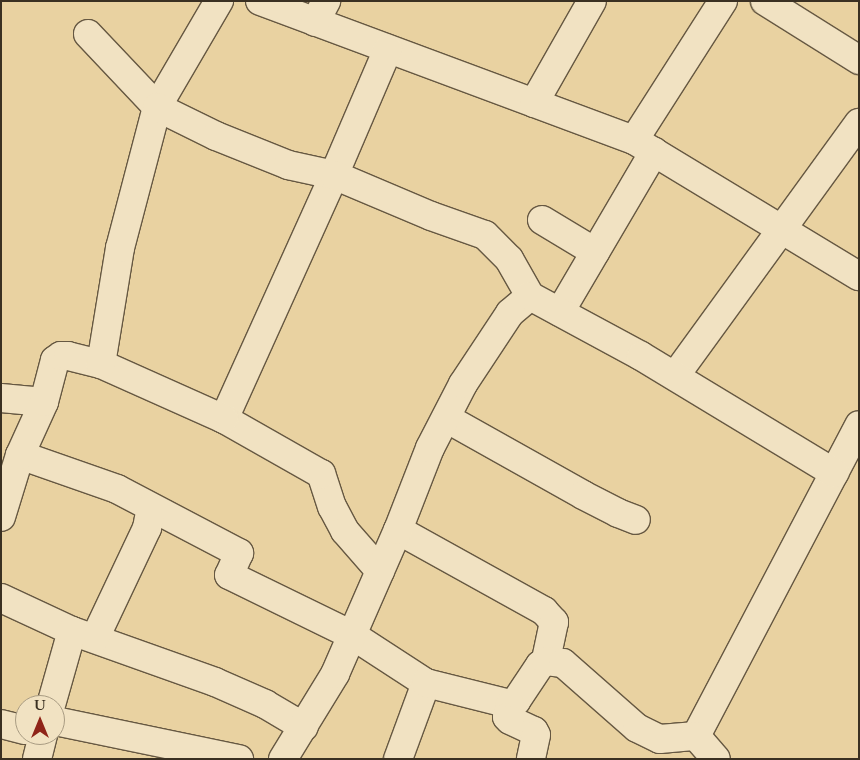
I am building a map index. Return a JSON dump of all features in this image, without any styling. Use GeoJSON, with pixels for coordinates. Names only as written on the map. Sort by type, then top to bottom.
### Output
{"type":"FeatureCollection","features":[{"type":"Feature","properties":{"kind":"street"},"geometry":{"type":"LineString","coordinates":[[101,364],[120,248],[157,107],[219,1]]}},
{"type":"Feature","properties":{"kind":"street"},"geometry":{"type":"LineString","coordinates":[[260,1],[321,12],[388,49],[644,146],[859,276]]}},
{"type":"Feature","properties":{"kind":"street"},"geometry":{"type":"LineString","coordinates":[[534,103],[592,1]]}},
{"type":"Feature","properties":{"kind":"street"},"geometry":{"type":"LineString","coordinates":[[560,312],[596,252],[644,146],[723,1]]}},
{"type":"Feature","properties":{"kind":"street"},"geometry":{"type":"LineString","coordinates":[[765,1],[859,60]]}},
{"type":"Feature","properties":{"kind":"street"},"geometry":{"type":"LineString","coordinates":[[88,34],[157,107],[216,136],[288,165],[334,175],[431,216],[485,235],[509,259],[530,296],[675,376],[834,473]]}},
{"type":"Feature","properties":{"kind":"street"},"geometry":{"type":"LineString","coordinates":[[224,419],[334,175],[388,49]]}},
{"type":"Feature","properties":{"kind":"street"},"geometry":{"type":"LineString","coordinates":[[675,376],[781,230],[854,138]]}},
{"type":"Feature","properties":{"kind":"street"},"geometry":{"type":"LineString","coordinates":[[542,220],[596,252]]}},
{"type":"Feature","properties":{"kind":"street"},"geometry":{"type":"LineString","coordinates":[[283,759],[304,728],[335,674],[398,530],[430,448],[463,384],[510,313],[530,296]]}},
{"type":"Feature","properties":{"kind":"street"},"geometry":{"type":"LineString","coordinates":[[1,517],[20,455],[44,402],[55,360],[61,356],[101,364],[224,419],[321,474],[332,507],[345,531],[380,571]]}},
{"type":"Feature","properties":{"kind":"street"},"geometry":{"type":"LineString","coordinates":[[1,398],[44,402]]}},
{"type":"Feature","properties":{"kind":"street"},"geometry":{"type":"LineString","coordinates":[[446,418],[583,495],[636,520]]}},
{"type":"Feature","properties":{"kind":"street"},"geometry":{"type":"LineString","coordinates":[[696,736],[859,425]]}},
{"type":"Feature","properties":{"kind":"street"},"geometry":{"type":"LineString","coordinates":[[20,455],[117,489],[239,553],[229,575],[352,635],[426,684],[510,704],[516,701],[540,665],[546,661],[563,663],[637,728],[660,739],[696,736]]}},
{"type":"Feature","properties":{"kind":"street"},"geometry":{"type":"LineString","coordinates":[[56,695],[84,635],[147,528],[151,507]]}},
{"type":"Feature","properties":{"kind":"street"},"geometry":{"type":"LineString","coordinates":[[398,530],[544,611],[554,622],[546,661]]}},
{"type":"Feature","properties":{"kind":"street"},"geometry":{"type":"LineString","coordinates":[[1,598],[84,635],[215,682],[265,704],[304,728]]}},
{"type":"Feature","properties":{"kind":"street"},"geometry":{"type":"LineString","coordinates":[[398,759],[426,684]]}},
{"type":"Feature","properties":{"kind":"street"},"geometry":{"type":"LineString","coordinates":[[510,704],[507,717],[534,731],[535,738],[531,759]]}},
{"type":"Feature","properties":{"kind":"street"},"geometry":{"type":"LineString","coordinates":[[65,723],[239,759]]}},
{"type":"Feature","properties":{"kind":"street"},"geometry":{"type":"LineString","coordinates":[[1,724],[15,728]]}},
{"type":"Feature","properties":{"kind":"street"},"geometry":{"type":"LineString","coordinates":[[696,736],[716,759]]}},
{"type":"Feature","properties":{"kind":"street"},"geometry":{"type":"LineString","coordinates":[[37,759],[40,745]]}}]}
